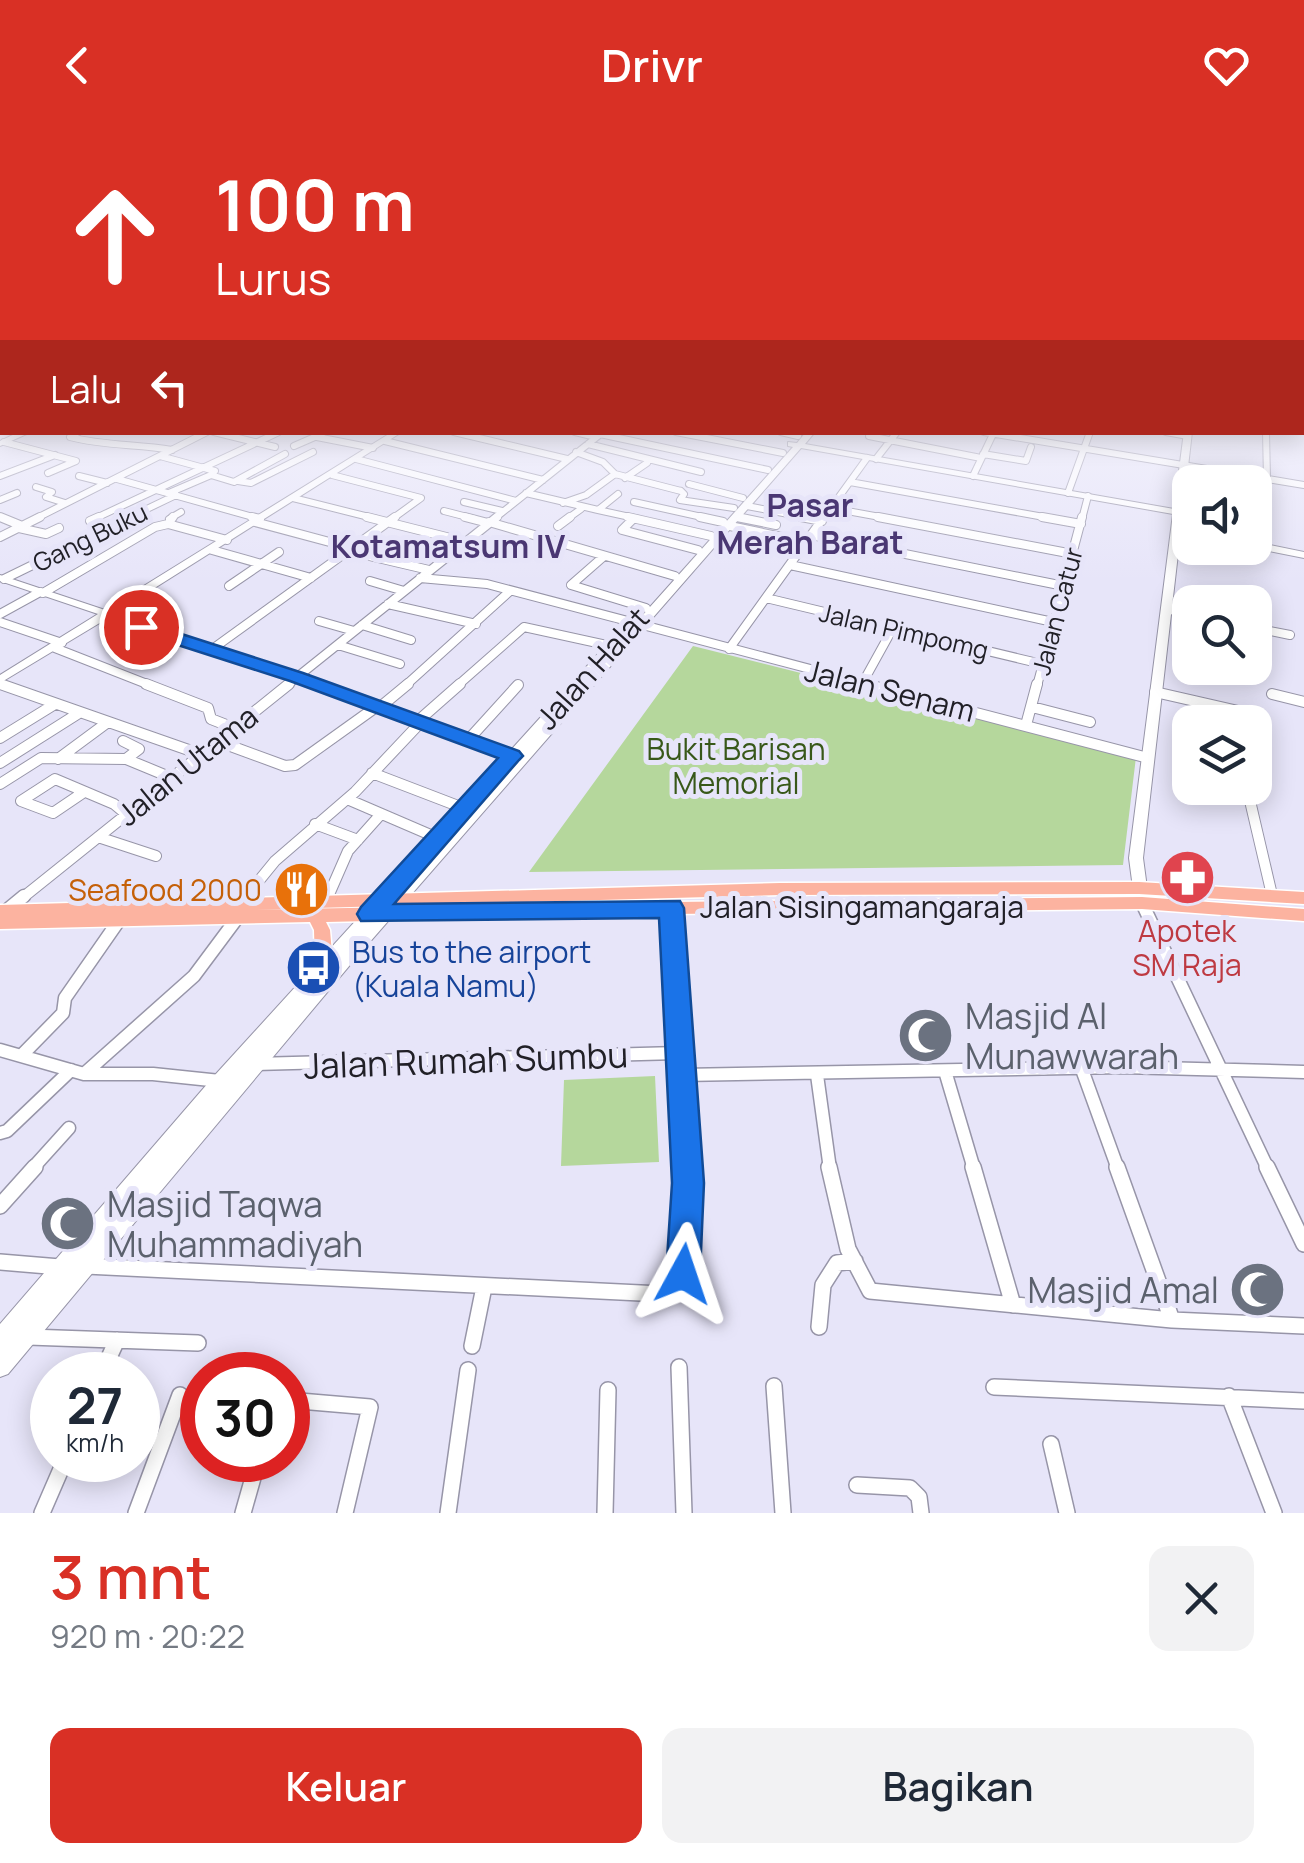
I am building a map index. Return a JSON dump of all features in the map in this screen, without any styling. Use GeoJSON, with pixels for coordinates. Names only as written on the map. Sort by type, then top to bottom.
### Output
{"type":"FeatureCollection","features":[{"type":"Feature","properties":{"kind":"main road","name":"Jalan Sisingamangaraja"},"geometry":{"type":"LineString","coordinates":[[1140,896],[1304,914]]}},
{"type":"Feature","properties":{"kind":"main road","name":"Jalan Sisingamangaraja"},"geometry":{"type":"LineString","coordinates":[[2,915],[880,898],[1304,898]]}},
{"type":"Feature","properties":{"kind":"main road"},"geometry":{"type":"LineString","coordinates":[[320,909],[324,965]]}},
{"type":"Feature","properties":{"kind":"main road","name":"Jalan Sisingamangaraja"},"geometry":{"type":"LineString","coordinates":[[2,915],[120,919],[239,911]]}},
{"type":"Feature","properties":{"kind":"street"},"geometry":{"type":"LineString","coordinates":[[44,452],[76,460],[48,472]]}},
{"type":"Feature","properties":{"kind":"street"},"geometry":{"type":"LineString","coordinates":[[0,537],[170,452]]}},
{"type":"Feature","properties":{"kind":"street"},"geometry":{"type":"LineString","coordinates":[[90,521],[244,452]]}},
{"type":"Feature","properties":{"kind":"street"},"geometry":{"type":"LineString","coordinates":[[160,456],[208,471],[221,481],[251,484],[313,452]]}},
{"type":"Feature","properties":{"kind":"street"},"geometry":{"type":"LineString","coordinates":[[1,683],[368,452]]}},
{"type":"Feature","properties":{"kind":"street"},"geometry":{"type":"LineString","coordinates":[[428,452],[543,480]]}},
{"type":"Feature","properties":{"kind":"street"},"geometry":{"type":"LineString","coordinates":[[536,452],[567,459]]}},
{"type":"Feature","properties":{"kind":"street"},"geometry":{"type":"LineString","coordinates":[[576,452],[603,462],[625,478],[681,491]]}},
{"type":"Feature","properties":{"kind":"street","name":"Jalan Utama"},"geometry":{"type":"LineString","coordinates":[[2,915],[576,452]]}},
{"type":"Feature","properties":{"kind":"street"},"geometry":{"type":"LineString","coordinates":[[618,452],[701,472]]}},
{"type":"Feature","properties":{"kind":"street"},"geometry":{"type":"LineString","coordinates":[[683,452],[768,470]]}},
{"type":"Feature","properties":{"kind":"street","name":"Jalan Halat"},"geometry":{"type":"LineString","coordinates":[[384,908],[466,809],[518,757],[611,646],[636,626],[646,608],[710,536],[736,513],[785,452]]}},
{"type":"Feature","properties":{"kind":"street","name":"Jalan Halat"},"geometry":{"type":"LineString","coordinates":[[384,908],[786,452]]}},
{"type":"Feature","properties":{"kind":"street"},"geometry":{"type":"LineString","coordinates":[[840,452],[1172,511]]}},
{"type":"Feature","properties":{"kind":"street"},"geometry":{"type":"LineString","coordinates":[[729,649],[850,482],[879,452]]}},
{"type":"Feature","properties":{"kind":"street"},"geometry":{"type":"LineString","coordinates":[[957,452],[1026,461],[1030,452]]}},
{"type":"Feature","properties":{"kind":"street"},"geometry":{"type":"LineString","coordinates":[[972,476],[984,452]]}},
{"type":"Feature","properties":{"kind":"street"},"geometry":{"type":"LineString","coordinates":[[1068,493],[1083,452]]}},
{"type":"Feature","properties":{"kind":"street"},"geometry":{"type":"LineString","coordinates":[[1104,452],[1178,465]]}},
{"type":"Feature","properties":{"kind":"street"},"geometry":{"type":"LineString","coordinates":[[0,476],[56,454]]}},
{"type":"Feature","properties":{"kind":"street"},"geometry":{"type":"LineString","coordinates":[[238,481],[285,454]]}},
{"type":"Feature","properties":{"kind":"street"},"geometry":{"type":"LineString","coordinates":[[716,458],[681,491],[680,500],[776,525]]}},
{"type":"Feature","properties":{"kind":"street"},"geometry":{"type":"LineString","coordinates":[[356,459],[516,500]]}},
{"type":"Feature","properties":{"kind":"street"},"geometry":{"type":"LineString","coordinates":[[273,461],[287,465]]}},
{"type":"Feature","properties":{"kind":"street"},"geometry":{"type":"LineString","coordinates":[[625,478],[647,463]]}},
{"type":"Feature","properties":{"kind":"street","name":"Jalan Senam"},"geometry":{"type":"LineString","coordinates":[[61,468],[173,494],[424,574],[510,590],[1148,758]]}},
{"type":"Feature","properties":{"kind":"street","name":"Gang Buku"},"geometry":{"type":"LineString","coordinates":[[2,578],[173,494],[208,471]]}},
{"type":"Feature","properties":{"kind":"street"},"geometry":{"type":"LineString","coordinates":[[563,503],[586,495],[615,474]]}},
{"type":"Feature","properties":{"kind":"street"},"geometry":{"type":"LineString","coordinates":[[211,650],[420,500],[421,496],[416,494],[332,475]]}},
{"type":"Feature","properties":{"kind":"street"},"geometry":{"type":"LineString","coordinates":[[1272,480],[1304,485]]}},
{"type":"Feature","properties":{"kind":"street"},"geometry":{"type":"LineString","coordinates":[[850,482],[1080,524]]}},
{"type":"Feature","properties":{"kind":"street"},"geometry":{"type":"LineString","coordinates":[[690,484],[736,513],[809,538],[1064,586]]}},
{"type":"Feature","properties":{"kind":"street"},"geometry":{"type":"LineString","coordinates":[[36,487],[52,492],[46,497],[66,504]]}},
{"type":"Feature","properties":{"kind":"street"},"geometry":{"type":"LineString","coordinates":[[0,500],[16,493]]}},
{"type":"Feature","properties":{"kind":"street"},"geometry":{"type":"LineString","coordinates":[[526,493],[710,536]]}},
{"type":"Feature","properties":{"kind":"street"},"geometry":{"type":"LineString","coordinates":[[598,510],[618,494]]}},
{"type":"Feature","properties":{"kind":"street","name":"Jalan Catur"},"geometry":{"type":"LineString","coordinates":[[1026,725],[1088,496]]}},
{"type":"Feature","properties":{"kind":"street"},"geometry":{"type":"LineString","coordinates":[[294,498],[498,550]]}},
{"type":"Feature","properties":{"kind":"street"},"geometry":{"type":"LineString","coordinates":[[464,502],[502,511]]}},
{"type":"Feature","properties":{"kind":"street"},"geometry":{"type":"LineString","coordinates":[[634,502],[822,521]]}},
{"type":"Feature","properties":{"kind":"street"},"geometry":{"type":"LineString","coordinates":[[193,510],[204,505]]}},
{"type":"Feature","properties":{"kind":"street"},"geometry":{"type":"LineString","coordinates":[[558,526],[581,508]]}},
{"type":"Feature","properties":{"kind":"street"},"geometry":{"type":"LineString","coordinates":[[832,508],[1073,554]]}},
{"type":"Feature","properties":{"kind":"street"},"geometry":{"type":"LineString","coordinates":[[444,511],[675,576]]}},
{"type":"Feature","properties":{"kind":"street"},"geometry":{"type":"LineString","coordinates":[[168,524],[180,512]]}},
{"type":"Feature","properties":{"kind":"street"},"geometry":{"type":"LineString","coordinates":[[0,517],[46,534],[58,528]]}},
{"type":"Feature","properties":{"kind":"street"},"geometry":{"type":"LineString","coordinates":[[633,519],[622,530],[698,550]]}},
{"type":"Feature","properties":{"kind":"street"},"geometry":{"type":"LineString","coordinates":[[0,614],[155,527],[168,524],[228,540]]}},
{"type":"Feature","properties":{"kind":"street"},"geometry":{"type":"LineString","coordinates":[[655,540],[668,526]]}},
{"type":"Feature","properties":{"kind":"street"},"geometry":{"type":"LineString","coordinates":[[1272,549],[1304,555]]}},
{"type":"Feature","properties":{"kind":"street"},"geometry":{"type":"LineString","coordinates":[[212,550],[311,578]]}},
{"type":"Feature","properties":{"kind":"street"},"geometry":{"type":"LineString","coordinates":[[229,586],[279,552]]}},
{"type":"Feature","properties":{"kind":"street"},"geometry":{"type":"LineString","coordinates":[[603,557],[570,585],[646,608]]}},
{"type":"Feature","properties":{"kind":"street"},"geometry":{"type":"LineString","coordinates":[[790,565],[1053,622]]}},
{"type":"Feature","properties":{"kind":"street"},"geometry":{"type":"LineString","coordinates":[[1176,565],[1166,609],[1136,858],[1140,896],[1304,1244]]}},
{"type":"Feature","properties":{"kind":"street"},"geometry":{"type":"LineString","coordinates":[[2,578],[518,757]]}},
{"type":"Feature","properties":{"kind":"street"},"geometry":{"type":"LineString","coordinates":[[370,581],[404,591]]}},
{"type":"Feature","properties":{"kind":"street"},"geometry":{"type":"LineString","coordinates":[[218,740],[285,766],[295,765],[377,707],[476,624],[510,590]]}},
{"type":"Feature","properties":{"kind":"street","name":"Jalan Pimpomg"},"geometry":{"type":"LineString","coordinates":[[766,598],[1042,664]]}},
{"type":"Feature","properties":{"kind":"street"},"geometry":{"type":"LineString","coordinates":[[388,604],[476,624]]}},
{"type":"Feature","properties":{"kind":"street"},"geometry":{"type":"LineString","coordinates":[[1166,609],[1172,610]]}},
{"type":"Feature","properties":{"kind":"street"},"geometry":{"type":"LineString","coordinates":[[319,621],[411,640]]}},
{"type":"Feature","properties":{"kind":"street"},"geometry":{"type":"LineString","coordinates":[[0,622],[208,708],[211,720],[234,728]]}},
{"type":"Feature","properties":{"kind":"street"},"geometry":{"type":"LineString","coordinates":[[0,1133],[194,976],[268,868],[347,799],[419,721],[524,627],[611,646]]}},
{"type":"Feature","properties":{"kind":"street"},"geometry":{"type":"LineString","coordinates":[[0,637],[16,628]]}},
{"type":"Feature","properties":{"kind":"street"},"geometry":{"type":"LineString","coordinates":[[862,684],[893,628]]}},
{"type":"Feature","properties":{"kind":"street"},"geometry":{"type":"LineString","coordinates":[[1272,631],[1290,635]]}},
{"type":"Feature","properties":{"kind":"street"},"geometry":{"type":"LineString","coordinates":[[338,644],[400,664]]}},
{"type":"Feature","properties":{"kind":"street"},"geometry":{"type":"LineString","coordinates":[[1,683],[200,754]]}},
{"type":"Feature","properties":{"kind":"street"},"geometry":{"type":"LineString","coordinates":[[469,740],[518,685]]}},
{"type":"Feature","properties":{"kind":"street"},"geometry":{"type":"LineString","coordinates":[[1155,692],[1207,705]]}},
{"type":"Feature","properties":{"kind":"street"},"geometry":{"type":"LineString","coordinates":[[1272,694],[1304,702]]}},
{"type":"Feature","properties":{"kind":"street"},"geometry":{"type":"LineString","coordinates":[[0,738],[55,704]]}},
{"type":"Feature","properties":{"kind":"street"},"geometry":{"type":"LineString","coordinates":[[1032,707],[1090,722]]}},
{"type":"Feature","properties":{"kind":"street"},"geometry":{"type":"LineString","coordinates":[[0,763],[80,713]]}},
{"type":"Feature","properties":{"kind":"street"},"geometry":{"type":"LineString","coordinates":[[57,759],[108,722]]}},
{"type":"Feature","properties":{"kind":"street"},"geometry":{"type":"LineString","coordinates":[[123,742],[139,749],[126,759]]}},
{"type":"Feature","properties":{"kind":"street"},"geometry":{"type":"LineString","coordinates":[[0,784],[39,758],[76,760],[86,755],[101,760],[116,756],[172,778]]}},
{"type":"Feature","properties":{"kind":"street"},"geometry":{"type":"LineString","coordinates":[[372,773],[466,809]]}},
{"type":"Feature","properties":{"kind":"street"},"geometry":{"type":"LineString","coordinates":[[84,792],[53,813],[22,801],[51,779],[84,792],[126,814]]}},
{"type":"Feature","properties":{"kind":"street"},"geometry":{"type":"LineString","coordinates":[[347,799],[440,839]]}},
{"type":"Feature","properties":{"kind":"street"},"geometry":{"type":"LineString","coordinates":[[1251,805],[1272,895]]}},
{"type":"Feature","properties":{"kind":"street"},"geometry":{"type":"LineString","coordinates":[[320,909],[341,864],[381,814]]}},
{"type":"Feature","properties":{"kind":"street"},"geometry":{"type":"LineString","coordinates":[[316,824],[358,840]]}},
{"type":"Feature","properties":{"kind":"street"},"geometry":{"type":"LineString","coordinates":[[98,837],[156,856]]}},
{"type":"Feature","properties":{"kind":"street"},"geometry":{"type":"LineString","coordinates":[[85,1266],[660,1294],[675,1284],[686,1261],[688,1183],[671,901]]}},
{"type":"Feature","properties":{"kind":"street"},"geometry":{"type":"LineString","coordinates":[[1,1338],[221,1080],[324,965],[384,908]]}},
{"type":"Feature","properties":{"kind":"street"},"geometry":{"type":"LineString","coordinates":[[0,1366],[384,908]]}},
{"type":"Feature","properties":{"kind":"street"},"geometry":{"type":"LineString","coordinates":[[21,1056],[63,1013],[63,1001],[120,919]]}},
{"type":"Feature","properties":{"kind":"street"},"geometry":{"type":"LineString","coordinates":[[0,1050],[78,1072],[221,1080]]}},
{"type":"Feature","properties":{"kind":"street","name":"Jalan Rumah Sumbu"},"geometry":{"type":"LineString","coordinates":[[254,1064],[678,1053]]}},
{"type":"Feature","properties":{"kind":"street"},"geometry":{"type":"LineString","coordinates":[[1080,1064],[1172,1320]]}},
{"type":"Feature","properties":{"kind":"street"},"geometry":{"type":"LineString","coordinates":[[682,1075],[817,1075],[1080,1064],[1304,1072]]}},
{"type":"Feature","properties":{"kind":"street"},"geometry":{"type":"LineString","coordinates":[[945,1070],[1013,1305]]}},
{"type":"Feature","properties":{"kind":"street"},"geometry":{"type":"LineString","coordinates":[[817,1075],[838,1216],[865,1286],[872,1292],[1172,1320],[1304,1326]]}},
{"type":"Feature","properties":{"kind":"street"},"geometry":{"type":"LineString","coordinates":[[0,1206],[70,1128]]}},
{"type":"Feature","properties":{"kind":"street"},"geometry":{"type":"LineString","coordinates":[[819,1327],[819,1302],[826,1276],[838,1263],[854,1261]]}},
{"type":"Feature","properties":{"kind":"street"},"geometry":{"type":"LineString","coordinates":[[0,1262],[61,1267]]}},
{"type":"Feature","properties":{"kind":"street"},"geometry":{"type":"LineString","coordinates":[[472,1346],[484,1287]]}},
{"type":"Feature","properties":{"kind":"street"},"geometry":{"type":"LineString","coordinates":[[24,1337],[198,1343]]}},
{"type":"Feature","properties":{"kind":"street"},"geometry":{"type":"LineString","coordinates":[[112,1352],[117,1340]]}},
{"type":"Feature","properties":{"kind":"street"},"geometry":{"type":"LineString","coordinates":[[679,1367],[684,1513]]}},
{"type":"Feature","properties":{"kind":"street"},"geometry":{"type":"LineString","coordinates":[[448,1513],[468,1370]]}},
{"type":"Feature","properties":{"kind":"street"},"geometry":{"type":"LineString","coordinates":[[774,1386],[782,1513]]}},
{"type":"Feature","properties":{"kind":"street"},"geometry":{"type":"LineString","coordinates":[[994,1387],[1304,1401]]}},
{"type":"Feature","properties":{"kind":"street"},"geometry":{"type":"LineString","coordinates":[[605,1513],[608,1390]]}},
{"type":"Feature","properties":{"kind":"street"},"geometry":{"type":"LineString","coordinates":[[136,1513],[180,1395]]}},
{"type":"Feature","properties":{"kind":"street"},"geometry":{"type":"LineString","coordinates":[[1228,1396],[1274,1513]]}},
{"type":"Feature","properties":{"kind":"street"},"geometry":{"type":"LineString","coordinates":[[310,1402],[370,1406],[345,1513]]}},
{"type":"Feature","properties":{"kind":"street"},"geometry":{"type":"LineString","coordinates":[[1051,1444],[1068,1513]]}},
{"type":"Feature","properties":{"kind":"street"},"geometry":{"type":"LineString","coordinates":[[42,1513],[55,1482]]}},
{"type":"Feature","properties":{"kind":"street"},"geometry":{"type":"LineString","coordinates":[[243,1513],[252,1482]]}},
{"type":"Feature","properties":{"kind":"street"},"geometry":{"type":"LineString","coordinates":[[857,1485],[910,1488],[919,1496],[922,1513]]}},
{"type":"Feature","properties":{"kind":"green space","name":"Bukit Barisan Memorial"},"geometry":{"type":"Polygon","coordinates":[[[693,646],[1136,757],[1123,865],[529,872],[693,646]]]}},
{"type":"Feature","properties":{"kind":"green space"},"geometry":{"type":"Polygon","coordinates":[[[655,1076],[659,1162],[561,1166],[564,1080],[655,1076]]]}},
{"type":"Feature","properties":{"kind":"place","name":"Apotek SM Raja"},"geometry":{"type":"Point","coordinates":[1187,877]}},
{"type":"Feature","properties":{"kind":"place","name":"Seafood 2000"},"geometry":{"type":"Point","coordinates":[301,889]}},
{"type":"Feature","properties":{"kind":"place","name":"Bus to the airport (Kuala Namu)"},"geometry":{"type":"Point","coordinates":[313,968]}},
{"type":"Feature","properties":{"kind":"place","name":"Masjid Al Munawwarah"},"geometry":{"type":"Point","coordinates":[926,1036]}},
{"type":"Feature","properties":{"kind":"place","name":"Masjid Taqwa Muhammadiyah"},"geometry":{"type":"Point","coordinates":[68,1224]}},
{"type":"Feature","properties":{"kind":"place","name":"Masjid Amal"},"geometry":{"type":"Point","coordinates":[1258,1290]}},
{"type":"Feature","properties":{"kind":"district","name":"Pasar Merah Barat"},"geometry":{"type":"Point","coordinates":[810,524]}},
{"type":"Feature","properties":{"kind":"district","name":"Kotamatsum IV"},"geometry":{"type":"Point","coordinates":[448,546]}},
{"type":"Feature","properties":{"kind":"route"},"geometry":{"type":"LineString","coordinates":[[141,627],[296,677],[512,756],[370,914],[671,908],[688,1183],[683,1274]]}}]}
